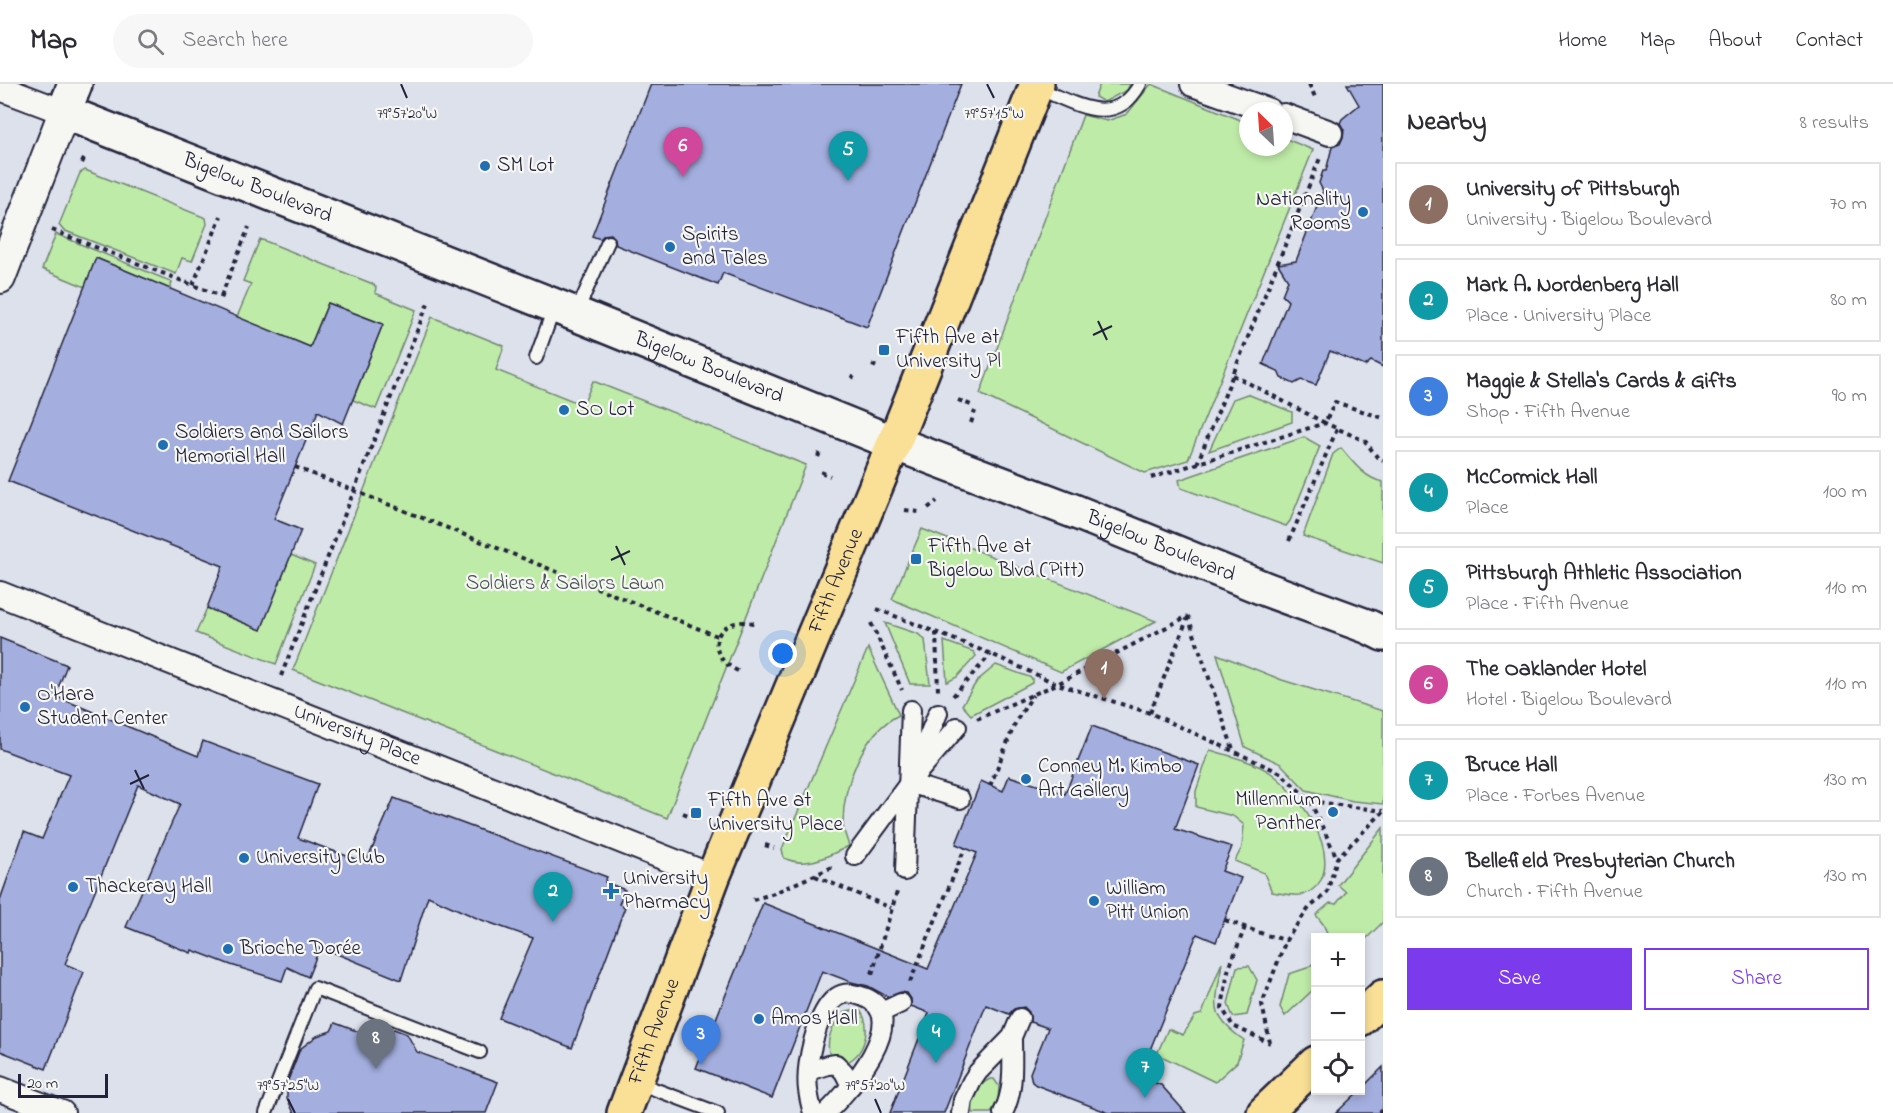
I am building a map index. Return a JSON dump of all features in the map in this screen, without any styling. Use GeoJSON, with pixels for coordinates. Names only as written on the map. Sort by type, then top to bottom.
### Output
{"type":"FeatureCollection","features":[{"type":"Feature","properties":{"kind":"highway","name":"Fifth Avenue"},"geometry":{"type":"LineString","coordinates":[[624,1113],[713,877],[894,443],[1037,86]]}},
{"type":"Feature","properties":{"kind":"highway"},"geometry":{"type":"LineString","coordinates":[[1365,1014],[1383,997]]}},
{"type":"Feature","properties":{"kind":"highway"},"geometry":{"type":"LineString","coordinates":[[1264,1113],[1311,1068]]}},
{"type":"Feature","properties":{"kind":"main road","name":"Bigelow Boulevard"},"geometry":{"type":"LineString","coordinates":[[69,98],[565,310],[894,443],[1383,634]]}},
{"type":"Feature","properties":{"kind":"street"},"geometry":{"type":"LineString","coordinates":[[1193,84],[1244,102]]}},
{"type":"Feature","properties":{"kind":"street"},"geometry":{"type":"LineString","coordinates":[[0,88],[69,98],[0,278]]}},
{"type":"Feature","properties":{"kind":"street"},"geometry":{"type":"LineString","coordinates":[[1293,119],[1330,133]]}},
{"type":"Feature","properties":{"kind":"street","name":"University Place"},"geometry":{"type":"LineString","coordinates":[[0,594],[713,877]]}},
{"type":"Feature","properties":{"kind":"street"},"geometry":{"type":"LineString","coordinates":[[904,871],[911,710]]}},
{"type":"Feature","properties":{"kind":"street"},"geometry":{"type":"LineString","coordinates":[[909,783],[938,713]]}},
{"type":"Feature","properties":{"kind":"street"},"geometry":{"type":"LineString","coordinates":[[855,856],[909,783],[957,727]]}},
{"type":"Feature","properties":{"kind":"street"},"geometry":{"type":"LineString","coordinates":[[909,783],[960,799]]}},
{"type":"Feature","properties":{"kind":"street"},"geometry":{"type":"LineString","coordinates":[[813,1113],[808,1089],[809,1071],[819,1021],[827,1007],[838,996],[848,993],[865,993],[882,1012],[882,1027],[878,1042],[867,1064],[851,1086],[826,1113]]}},
{"type":"Feature","properties":{"kind":"street"},"geometry":{"type":"LineString","coordinates":[[882,1012],[901,1003]]}},
{"type":"Feature","properties":{"kind":"street"},"geometry":{"type":"LineString","coordinates":[[1003,1113],[1010,1090],[1012,1037],[1020,1018]]}},
{"type":"Feature","properties":{"kind":"street"},"geometry":{"type":"LineString","coordinates":[[961,1113],[963,1100],[978,1072],[1012,1037]]}},
{"type":"Feature","properties":{"kind":"street"},"geometry":{"type":"LineString","coordinates":[[809,1071],[836,1065],[844,1072],[851,1086]]}},
{"type":"Feature","properties":{"kind":"street"},"geometry":{"type":"LineString","coordinates":[[0,1089],[62,1113]]}},
{"type":"Feature","properties":{"kind":"lane"},"geometry":{"type":"LineString","coordinates":[[1037,86],[1090,108],[1105,111],[1121,106],[1134,95],[1140,84]]}},
{"type":"Feature","properties":{"kind":"lane"},"geometry":{"type":"LineString","coordinates":[[536,358],[608,242]]}},
{"type":"Feature","properties":{"kind":"lane"},"geometry":{"type":"LineString","coordinates":[[266,1113],[315,988],[480,1052]]}},
{"type":"Feature","properties":{"kind":"lane"},"geometry":{"type":"LineString","coordinates":[[636,1083],[718,1113]]}},
{"type":"Feature","properties":{"kind":"path"},"geometry":{"type":"LineString","coordinates":[[1197,464],[1330,133]]}},
{"type":"Feature","properties":{"kind":"path"},"geometry":{"type":"LineString","coordinates":[[82,163],[84,157]]}},
{"type":"Feature","properties":{"kind":"path"},"geometry":{"type":"LineString","coordinates":[[193,285],[221,216]]}},
{"type":"Feature","properties":{"kind":"path"},"geometry":{"type":"LineString","coordinates":[[52,230],[224,297],[249,227]]}},
{"type":"Feature","properties":{"kind":"path"},"geometry":{"type":"LineString","coordinates":[[281,676],[428,303]]}},
{"type":"Feature","properties":{"kind":"path"},"geometry":{"type":"LineString","coordinates":[[872,365],[878,367]]}},
{"type":"Feature","properties":{"kind":"path"},"geometry":{"type":"LineString","coordinates":[[1233,375],[1324,423],[1365,441],[1377,457],[1383,459]]}},
{"type":"Feature","properties":{"kind":"path"},"geometry":{"type":"LineString","coordinates":[[958,400],[971,405]]}},
{"type":"Feature","properties":{"kind":"path"},"geometry":{"type":"LineString","coordinates":[[1151,478],[1324,423],[1335,402],[1383,418]]}},
{"type":"Feature","properties":{"kind":"path"},"geometry":{"type":"LineString","coordinates":[[971,423],[975,411]]}},
{"type":"Feature","properties":{"kind":"path"},"geometry":{"type":"LineString","coordinates":[[1289,541],[1337,429]]}},
{"type":"Feature","properties":{"kind":"path"},"geometry":{"type":"LineString","coordinates":[[818,457],[821,450]]}},
{"type":"Feature","properties":{"kind":"path"},"geometry":{"type":"LineString","coordinates":[[295,467],[717,636]]}},
{"type":"Feature","properties":{"kind":"path"},"geometry":{"type":"LineString","coordinates":[[821,472],[830,476]]}},
{"type":"Feature","properties":{"kind":"path"},"geometry":{"type":"LineString","coordinates":[[928,508],[937,501]]}},
{"type":"Feature","properties":{"kind":"path"},"geometry":{"type":"LineString","coordinates":[[905,510],[919,512]]}},
{"type":"Feature","properties":{"kind":"path"},"geometry":{"type":"LineString","coordinates":[[877,609],[991,654],[1057,684],[1150,713],[1281,773],[1310,801],[1337,858]]}},
{"type":"Feature","properties":{"kind":"path"},"geometry":{"type":"LineString","coordinates":[[957,727],[1057,684],[1188,616]]}},
{"type":"Feature","properties":{"kind":"path"},"geometry":{"type":"LineString","coordinates":[[1150,713],[1188,616]]}},
{"type":"Feature","properties":{"kind":"path"},"geometry":{"type":"LineString","coordinates":[[1188,616],[1233,750]]}},
{"type":"Feature","properties":{"kind":"path"},"geometry":{"type":"LineString","coordinates":[[738,671],[723,660],[717,647],[717,636],[731,623],[740,621],[757,624]]}},
{"type":"Feature","properties":{"kind":"path"},"geometry":{"type":"LineString","coordinates":[[871,623],[911,710]]}},
{"type":"Feature","properties":{"kind":"path"},"geometry":{"type":"LineString","coordinates":[[936,632],[938,713]]}},
{"type":"Feature","properties":{"kind":"path"},"geometry":{"type":"LineString","coordinates":[[938,713],[991,654]]}},
{"type":"Feature","properties":{"kind":"path"},"geometry":{"type":"LineString","coordinates":[[990,786],[1016,721],[1033,695]]}},
{"type":"Feature","properties":{"kind":"path"},"geometry":{"type":"LineString","coordinates":[[1310,801],[1383,811]]}},
{"type":"Feature","properties":{"kind":"path"},"geometry":{"type":"LineString","coordinates":[[1245,927],[1228,972],[1222,1008],[1233,1026],[1270,1043],[1262,1004],[1286,940],[1309,908],[1327,893],[1337,858],[1383,811]]}},
{"type":"Feature","properties":{"kind":"path"},"geometry":{"type":"LineString","coordinates":[[682,813],[696,818]]}},
{"type":"Feature","properties":{"kind":"path"},"geometry":{"type":"LineString","coordinates":[[765,845],[774,848]]}},
{"type":"Feature","properties":{"kind":"path"},"geometry":{"type":"LineString","coordinates":[[901,1003],[965,848]]}},
{"type":"Feature","properties":{"kind":"path"},"geometry":{"type":"LineString","coordinates":[[753,900],[814,876],[855,856]]}},
{"type":"Feature","properties":{"kind":"path"},"geometry":{"type":"LineString","coordinates":[[878,959],[891,908],[904,871]]}},
{"type":"Feature","properties":{"kind":"path"},"geometry":{"type":"LineString","coordinates":[[814,876],[891,908]]}},
{"type":"Feature","properties":{"kind":"path"},"geometry":{"type":"LineString","coordinates":[[1225,920],[1266,936],[1286,940]]}},
{"type":"Feature","properties":{"kind":"path"},"geometry":{"type":"LineString","coordinates":[[1379,1113],[1383,1110]]}},
{"type":"Feature","properties":{"kind":"green space"},"geometry":{"type":"Polygon","coordinates":[[[1100,84],[1130,84],[1127,90],[1104,102],[1095,97],[1100,84]]]}},
{"type":"Feature","properties":{"kind":"green space"},"geometry":{"type":"Polygon","coordinates":[[[1151,84],[1239,119],[1239,156],[1293,156],[1293,142],[1313,150],[1188,460],[1145,473],[980,394],[1083,115],[1107,121],[1127,114],[1151,84]]]}},
{"type":"Feature","properties":{"kind":"green space"},"geometry":{"type":"Polygon","coordinates":[[[85,170],[206,218],[207,224],[192,261],[182,258],[176,274],[63,230],[59,225],[80,173],[85,170]]]}},
{"type":"Feature","properties":{"kind":"green space"},"geometry":{"type":"Polygon","coordinates":[[[56,234],[172,282],[170,289],[96,258],[85,287],[42,269],[56,234]]]}},
{"type":"Feature","properties":{"kind":"green space"},"geometry":{"type":"Polygon","coordinates":[[[260,239],[373,284],[376,287],[375,293],[416,310],[376,409],[353,400],[383,324],[328,303],[310,347],[237,317],[251,284],[243,281],[260,239]]]}},
{"type":"Feature","properties":{"kind":"green space","name":"Soldiers & Sailors Lawn"},"geometry":{"type":"Polygon","coordinates":[[[432,317],[504,346],[496,370],[583,405],[593,381],[806,465],[667,818],[293,670],[432,317]]]}},
{"type":"Feature","properties":{"kind":"green space"},"geometry":{"type":"Polygon","coordinates":[[[1247,394],[1292,412],[1292,422],[1209,451],[1233,399],[1247,394]]]}},
{"type":"Feature","properties":{"kind":"green space"},"geometry":{"type":"Polygon","coordinates":[[[1304,437],[1320,446],[1286,526],[1181,488],[1179,480],[1304,437]]]}},
{"type":"Feature","properties":{"kind":"green space"},"geometry":{"type":"Polygon","coordinates":[[[1341,448],[1365,473],[1383,482],[1383,563],[1303,536],[1333,454],[1341,448]]]}},
{"type":"Feature","properties":{"kind":"green space"},"geometry":{"type":"Polygon","coordinates":[[[922,529],[1156,621],[1061,672],[892,599],[922,529]]]}},
{"type":"Feature","properties":{"kind":"green space"},"geometry":{"type":"Polygon","coordinates":[[[291,555],[315,565],[276,664],[196,633],[207,608],[261,629],[291,555]]]}},
{"type":"Feature","properties":{"kind":"green space"},"geometry":{"type":"Polygon","coordinates":[[[885,623],[918,634],[925,640],[930,684],[910,684],[885,623]]]}},
{"type":"Feature","properties":{"kind":"green space"},"geometry":{"type":"Polygon","coordinates":[[[944,641],[974,652],[976,656],[957,677],[947,682],[944,641]]]}},
{"type":"Feature","properties":{"kind":"green space"},"geometry":{"type":"Polygon","coordinates":[[[868,648],[899,715],[875,734],[865,747],[851,777],[843,823],[849,846],[809,862],[784,858],[782,849],[868,648]]]}},
{"type":"Feature","properties":{"kind":"green space"},"geometry":{"type":"Polygon","coordinates":[[[1217,654],[1282,680],[1383,711],[1383,804],[1353,801],[1306,790],[1281,764],[1245,747],[1217,654]]]}},
{"type":"Feature","properties":{"kind":"green space"},"geometry":{"type":"Polygon","coordinates":[[[996,665],[1032,678],[1032,683],[971,715],[962,705],[977,681],[996,665]]]}},
{"type":"Feature","properties":{"kind":"green space"},"geometry":{"type":"Polygon","coordinates":[[[1210,750],[1249,762],[1271,773],[1303,806],[1319,836],[1324,851],[1325,866],[1321,880],[1312,890],[1297,895],[1272,892],[1264,873],[1235,861],[1242,847],[1244,825],[1233,816],[1196,807],[1196,791],[1210,750]]]}},
{"type":"Feature","properties":{"kind":"green space"},"geometry":{"type":"Polygon","coordinates":[[[1383,828],[1383,922],[1365,940],[1365,933],[1327,933],[1316,915],[1330,903],[1336,904],[1346,892],[1338,885],[1383,828]]]}},
{"type":"Feature","properties":{"kind":"green space"},"geometry":{"type":"Polygon","coordinates":[[[1222,962],[1217,998],[1219,1015],[1232,1031],[1244,1040],[1237,1062],[1215,1082],[1157,1054],[1168,1029],[1183,1035],[1195,1016],[1202,1014],[1222,962]]]}},
{"type":"Feature","properties":{"kind":"green space"},"geometry":{"type":"Polygon","coordinates":[[[1311,965],[1311,992],[1285,1016],[1280,1007],[1289,974],[1311,965]]]}},
{"type":"Feature","properties":{"kind":"green space"},"geometry":{"type":"Polygon","coordinates":[[[1249,966],[1257,980],[1247,1015],[1233,1017],[1228,1004],[1237,967],[1249,966]]]}},
{"type":"Feature","properties":{"kind":"green space"},"geometry":{"type":"Polygon","coordinates":[[[859,1009],[866,1023],[865,1039],[858,1054],[845,1063],[830,1056],[829,1039],[843,1013],[859,1009]]]}},
{"type":"Feature","properties":{"kind":"green space"},"geometry":{"type":"Polygon","coordinates":[[[990,1079],[994,1079],[999,1086],[998,1099],[991,1113],[973,1113],[976,1093],[990,1079]]]}},
{"type":"Feature","properties":{"kind":"building"},"geometry":{"type":"Polygon","coordinates":[[[651,84],[961,84],[867,327],[723,273],[718,285],[616,245],[615,238],[611,234],[604,235],[600,239],[592,236],[651,84]]]}},
{"type":"Feature","properties":{"kind":"building"},"geometry":{"type":"Polygon","coordinates":[[[1347,84],[1383,84],[1383,367],[1371,361],[1365,366],[1330,351],[1316,385],[1301,380],[1294,384],[1281,378],[1278,371],[1263,364],[1288,301],[1282,295],[1288,280],[1278,264],[1296,261],[1323,191],[1319,183],[1323,171],[1326,171],[1332,147],[1340,144],[1343,137],[1344,130],[1340,123],[1359,105],[1347,84]]]}},
{"type":"Feature","properties":{"kind":"building","name":"Soldiers and Sailors Memorial Hall"},"geometry":{"type":"Polygon","coordinates":[[[96,258],[310,347],[328,303],[383,324],[343,424],[318,411],[274,519],[301,530],[261,630],[207,608],[223,566],[8,481],[96,258]]]}},
{"type":"Feature","properties":{"kind":"building"},"geometry":{"type":"Polygon","coordinates":[[[0,638],[67,665],[55,696],[198,756],[203,741],[318,784],[298,838],[366,863],[394,798],[607,877],[605,882],[625,890],[619,904],[625,907],[572,1048],[499,1018],[533,938],[479,919],[428,896],[401,980],[320,947],[308,977],[287,967],[282,981],[192,950],[191,953],[126,927],[180,804],[138,785],[65,964],[84,972],[46,1069],[0,1051],[0,900],[24,832],[42,839],[69,775],[0,749],[0,638]]]}},
{"type":"Feature","properties":{"kind":"building","name":"William Pitt Union"},"geometry":{"type":"Polygon","coordinates":[[[1092,726],[1199,765],[1175,829],[1232,847],[1222,871],[1241,878],[1216,942],[1197,934],[1139,1077],[1161,1085],[1186,1113],[1109,1113],[1036,1085],[1032,1082],[1030,1073],[1048,1028],[1030,1022],[1029,1012],[1024,1007],[1014,1009],[1009,1014],[986,1005],[944,1113],[890,1113],[929,1013],[911,1006],[911,999],[907,993],[901,992],[888,997],[868,986],[822,971],[772,1098],[696,1068],[763,903],[928,969],[977,853],[956,844],[981,781],[1003,791],[1009,776],[1065,794],[1092,726]]]}},
{"type":"Feature","properties":{"kind":"building"},"geometry":{"type":"Polygon","coordinates":[[[335,1023],[362,1033],[365,1025],[385,1033],[394,1029],[407,1034],[417,1052],[498,1082],[486,1113],[294,1113],[287,1098],[287,1083],[300,1049],[317,1036],[331,1031],[335,1023]]]}},
{"type":"Feature","properties":{"kind":"building"},"geometry":{"type":"Polygon","coordinates":[[[1383,1067],[1383,1113],[1336,1113],[1355,1095],[1365,1095],[1365,1085],[1383,1067]]]}},
{"type":"Feature","properties":{"kind":"place","name":"SM Lot"},"geometry":{"type":"Point","coordinates":[485,166]}},
{"type":"Feature","properties":{"kind":"place","name":"The Oaklander Hotel"},"geometry":{"type":"Point","coordinates":[683,177]}},
{"type":"Feature","properties":{"kind":"place","name":"Pittsburgh Athletic Association"},"geometry":{"type":"Point","coordinates":[848,181]}},
{"type":"Feature","properties":{"kind":"place","name":"Nationality Rooms"},"geometry":{"type":"Point","coordinates":[1363,212]}},
{"type":"Feature","properties":{"kind":"place","name":"Spirits and Tales"},"geometry":{"type":"Point","coordinates":[670,247]}},
{"type":"Feature","properties":{"kind":"place","name":"Fifth Ave at University Pl"},"geometry":{"type":"Point","coordinates":[884,350]}},
{"type":"Feature","properties":{"kind":"place","name":"SO Lot"},"geometry":{"type":"Point","coordinates":[564,410]}},
{"type":"Feature","properties":{"kind":"place","name":"Soldiers and Sailors Memorial Hall"},"geometry":{"type":"Point","coordinates":[163,445]}},
{"type":"Feature","properties":{"kind":"place","name":"Fifth Ave at Bigelow Blvd (Pitt)"},"geometry":{"type":"Point","coordinates":[916,559]}},
{"type":"Feature","properties":{"kind":"place","name":"University of Pittsburgh"},"geometry":{"type":"Point","coordinates":[1104,699]}},
{"type":"Feature","properties":{"kind":"place","name":"O'Hara Student Center"},"geometry":{"type":"Point","coordinates":[25,707]}},
{"type":"Feature","properties":{"kind":"place","name":"Conney M. Kimbo Art Gallery"},"geometry":{"type":"Point","coordinates":[1026,779]}},
{"type":"Feature","properties":{"kind":"place","name":"Millennium Panther"},"geometry":{"type":"Point","coordinates":[1333,812]}},
{"type":"Feature","properties":{"kind":"place","name":"Fifth Ave at University Place"},"geometry":{"type":"Point","coordinates":[696,813]}},
{"type":"Feature","properties":{"kind":"place","name":"University Club"},"geometry":{"type":"Point","coordinates":[244,858]}},
{"type":"Feature","properties":{"kind":"place","name":"Thackeray Hall"},"geometry":{"type":"Point","coordinates":[73,887]}},
{"type":"Feature","properties":{"kind":"place","name":"University Pharmacy"},"geometry":{"type":"Point","coordinates":[611,891]}},
{"type":"Feature","properties":{"kind":"place","name":"William Pitt Union"},"geometry":{"type":"Point","coordinates":[1094,901]}},
{"type":"Feature","properties":{"kind":"place","name":"Mark A. Nordenberg Hall"},"geometry":{"type":"Point","coordinates":[553,922]}},
{"type":"Feature","properties":{"kind":"place","name":"Brioche Dorée"},"geometry":{"type":"Point","coordinates":[228,949]}},
{"type":"Feature","properties":{"kind":"place","name":"Amos Hall"},"geometry":{"type":"Point","coordinates":[759,1019]}},
{"type":"Feature","properties":{"kind":"place","name":"McCormick Hall"},"geometry":{"type":"Point","coordinates":[936,1063]}},
{"type":"Feature","properties":{"kind":"place","name":"Maggie & Stella's Cards & Gifts"},"geometry":{"type":"Point","coordinates":[701,1065]}},
{"type":"Feature","properties":{"kind":"place","name":"Bellefield Presbyterian Church"},"geometry":{"type":"Point","coordinates":[376,1069]}},
{"type":"Feature","properties":{"kind":"place","name":"Bruce Hall"},"geometry":{"type":"Point","coordinates":[1145,1098]}}]}
